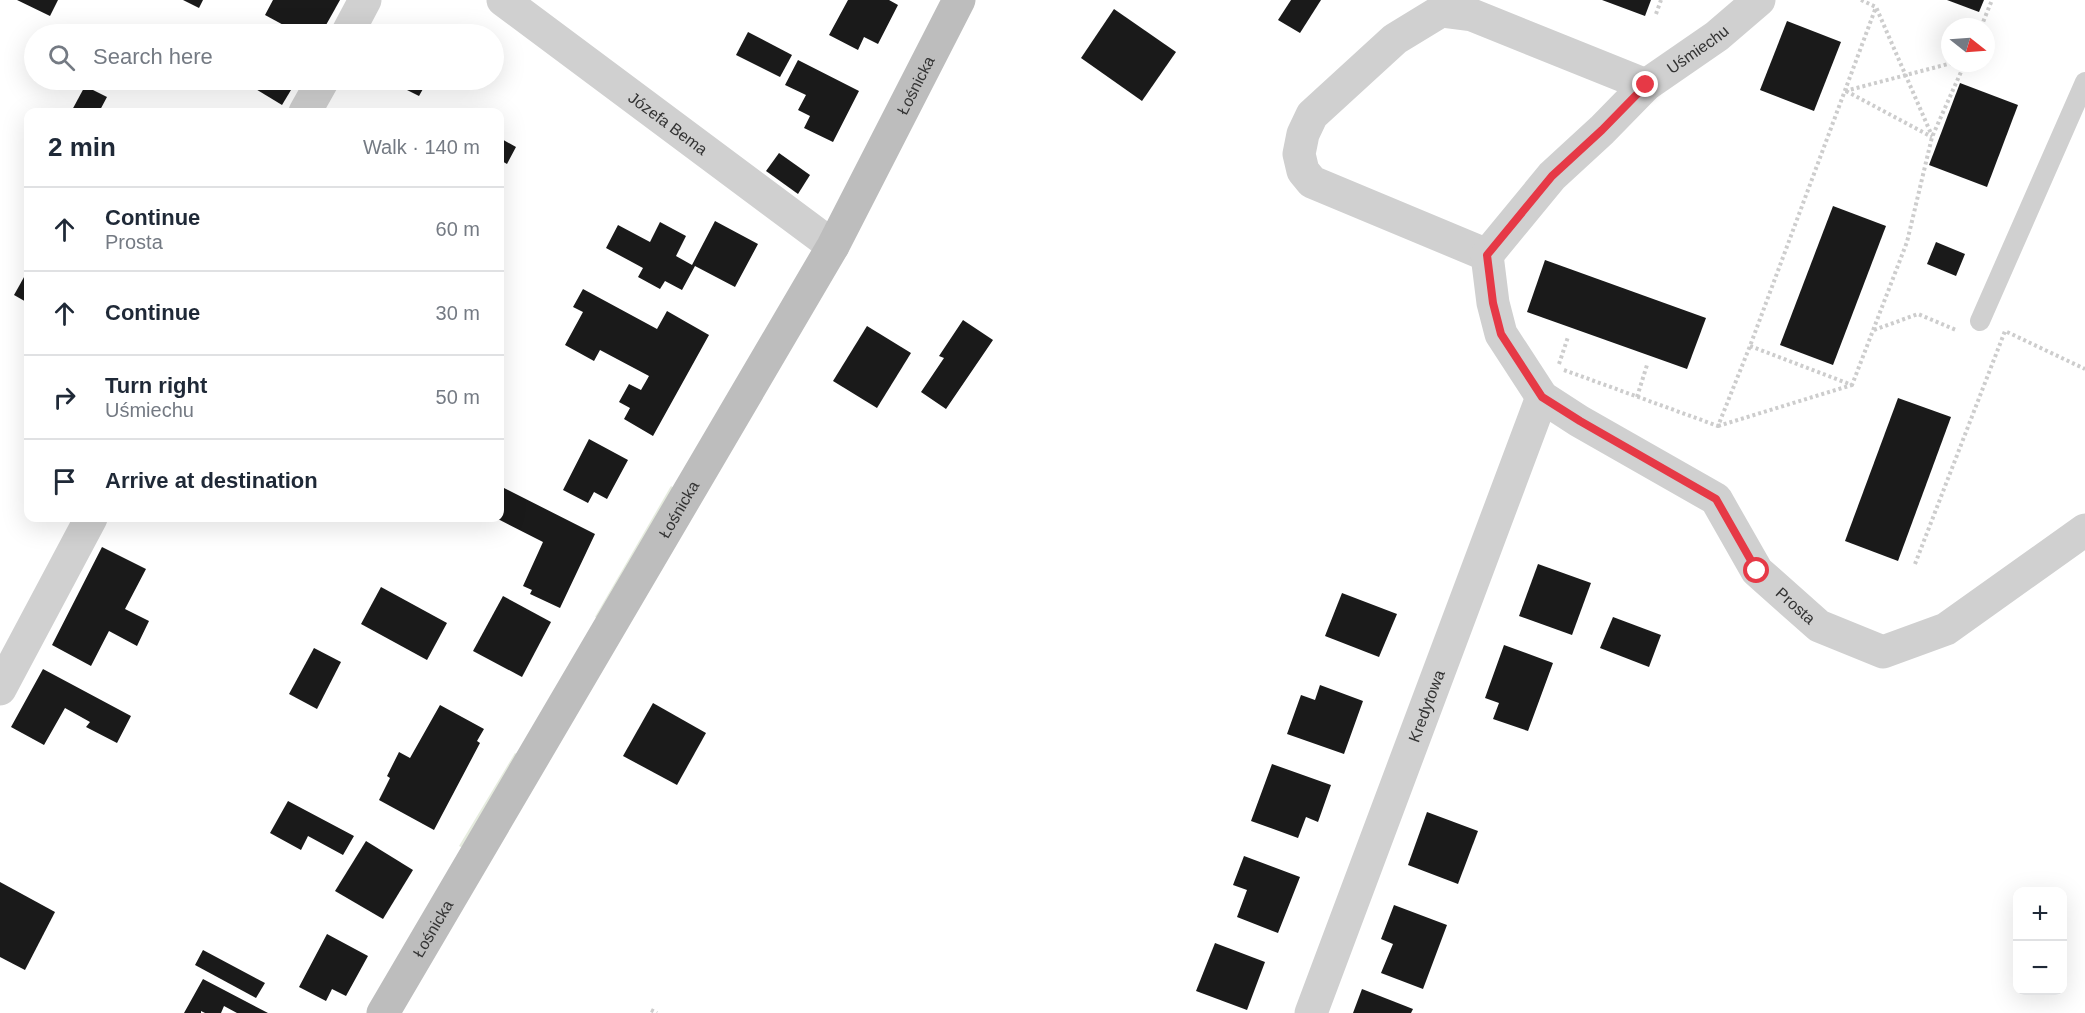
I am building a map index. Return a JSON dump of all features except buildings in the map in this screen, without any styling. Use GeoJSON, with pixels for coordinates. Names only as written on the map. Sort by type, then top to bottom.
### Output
{"type":"FeatureCollection","features":[{"type":"Feature","properties":{"kind":"street"},"geometry":{"type":"LineString","coordinates":[[352,24],[365,0]]}},
{"type":"Feature","properties":{"kind":"street","name":"Józefa Bema"},"geometry":{"type":"LineString","coordinates":[[503,0],[833,246]]}},
{"type":"Feature","properties":{"kind":"street","name":"Łośnicka"},"geometry":{"type":"LineString","coordinates":[[383,1013],[833,246],[959,0]]}},
{"type":"Feature","properties":{"kind":"street","name":"Uśmiechu"},"geometry":{"type":"LineString","coordinates":[[1487,255],[1552,176],[1646,85],[1718,36],[1759,0]]}},
{"type":"Feature","properties":{"kind":"street"},"geometry":{"type":"LineString","coordinates":[[1542,397],[1501,334],[1493,303],[1487,255],[1312,182],[1302,171],[1299,154],[1303,134],[1312,115],[1395,39],[1441,11],[1472,15],[1646,85]]}},
{"type":"Feature","properties":{"kind":"street"},"geometry":{"type":"LineString","coordinates":[[307,108],[317,90]]}},
{"type":"Feature","properties":{"kind":"street","name":"Prosta"},"geometry":{"type":"LineString","coordinates":[[1542,397],[1716,499],[1757,571],[1819,626],[1883,652],[1946,629],[2085,530]]}},
{"type":"Feature","properties":{"kind":"street","name":"Kredytowa"},"geometry":{"type":"LineString","coordinates":[[1311,1013],[1542,397]]}},
{"type":"Feature","properties":{"kind":"street"},"geometry":{"type":"LineString","coordinates":[[0,689],[89,522]]}},
{"type":"Feature","properties":{"kind":"lane"},"geometry":{"type":"LineString","coordinates":[[1980,321],[2085,82]]}},
{"type":"Feature","properties":{"kind":"path"},"geometry":{"type":"LineString","coordinates":[[1656,14],[1661,0]]}},
{"type":"Feature","properties":{"kind":"path"},"geometry":{"type":"LineString","coordinates":[[1861,0],[1875,7],[1932,137]]}},
{"type":"Feature","properties":{"kind":"path"},"geometry":{"type":"LineString","coordinates":[[1985,18],[1992,0]]}},
{"type":"Feature","properties":{"kind":"path"},"geometry":{"type":"LineString","coordinates":[[1718,426],[1750,346],[1875,7]]}},
{"type":"Feature","properties":{"kind":"path"},"geometry":{"type":"LineString","coordinates":[[1932,137],[1845,91],[1941,66]]}},
{"type":"Feature","properties":{"kind":"path"},"geometry":{"type":"LineString","coordinates":[[1852,385],[1907,243],[1932,137],[1961,72]]}},
{"type":"Feature","properties":{"kind":"path"},"geometry":{"type":"LineString","coordinates":[[1873,330],[1918,314],[1959,331]]}},
{"type":"Feature","properties":{"kind":"path"},"geometry":{"type":"LineString","coordinates":[[1916,564],[2005,331],[2085,369]]}},
{"type":"Feature","properties":{"kind":"path"},"geometry":{"type":"LineString","coordinates":[[1568,337],[1558,367],[1718,426],[1852,385]]}},
{"type":"Feature","properties":{"kind":"path"},"geometry":{"type":"LineString","coordinates":[[1989,344],[1998,347]]}},
{"type":"Feature","properties":{"kind":"path"},"geometry":{"type":"LineString","coordinates":[[1750,346],[1852,385]]}},
{"type":"Feature","properties":{"kind":"path"},"geometry":{"type":"LineString","coordinates":[[1637,396],[1647,365]]}},
{"type":"Feature","properties":{"kind":"path"},"geometry":{"type":"LineString","coordinates":[[651,1010],[657,1013]]}},
{"type":"Feature","properties":{"kind":"shaded area"},"geometry":{"type":"Polygon","coordinates":[[[671,486],[675,489],[598,618],[595,617],[671,486]]]}},
{"type":"Feature","properties":{"kind":"shaded area"},"geometry":{"type":"Polygon","coordinates":[[[515,753],[518,755],[463,848],[459,846],[515,753]]]}},
{"type":"Feature","properties":{"kind":"route"},"geometry":{"type":"LineString","coordinates":[[1646,85],[1552,176],[1487,255],[1493,303],[1501,334],[1542,397],[1716,499],[1757,571]]}}]}
